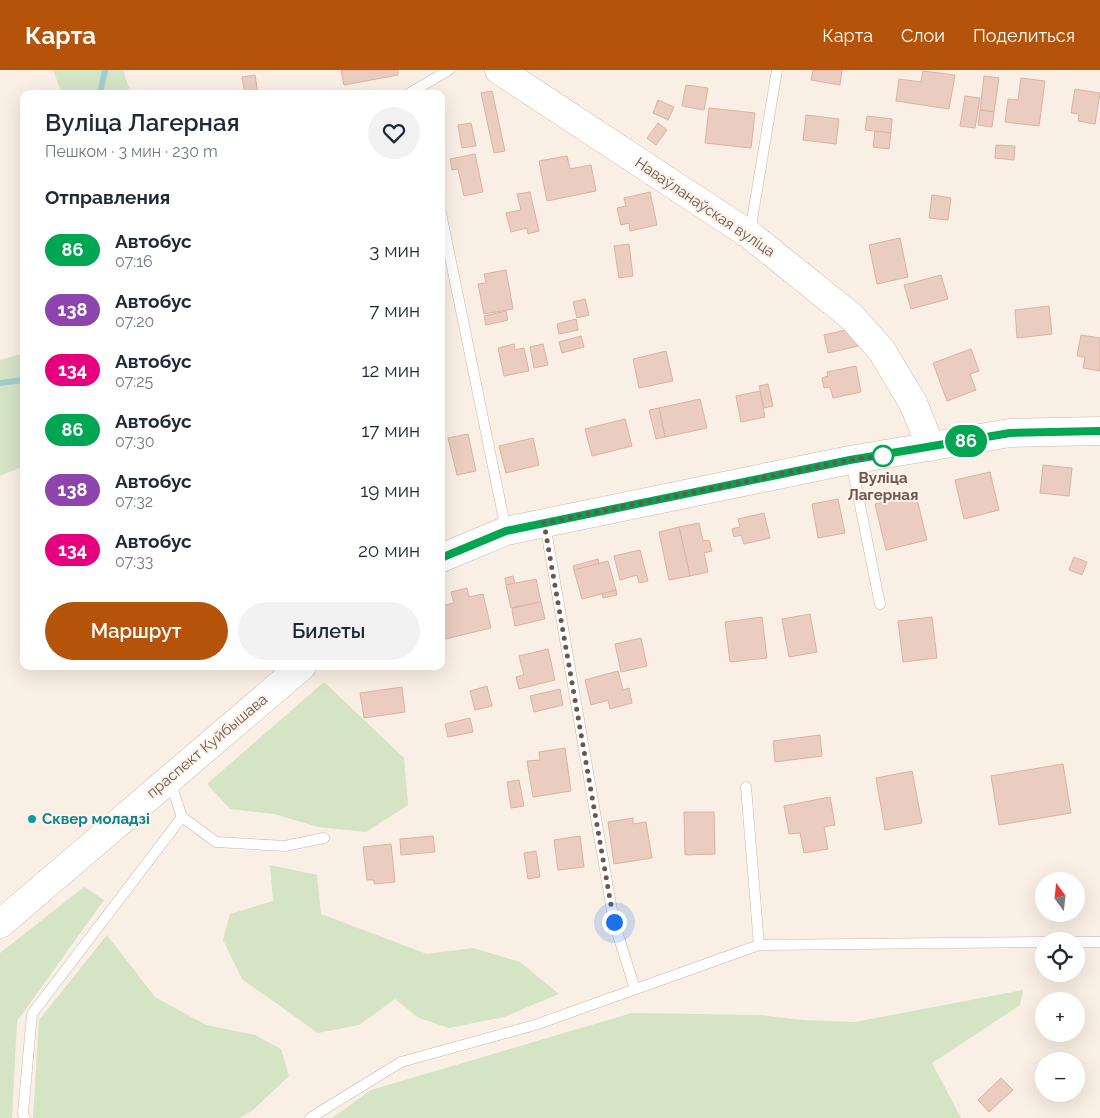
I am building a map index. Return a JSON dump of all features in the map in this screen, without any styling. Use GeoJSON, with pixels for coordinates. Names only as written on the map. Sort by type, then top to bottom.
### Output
{"type":"FeatureCollection","features":[{"type":"Feature","properties":{"kind":"street","name":"Наваўланаўская вуліца"},"geometry":{"type":"LineString","coordinates":[[499,70],[750,235],[852,316],[882,351],[913,403],[931,447]]}},
{"type":"Feature","properties":{"kind":"street"},"geometry":{"type":"LineString","coordinates":[[445,556],[506,531],[850,460],[1010,433],[1100,431]]}},
{"type":"Feature","properties":{"kind":"street","name":"праспект Куйбышава"},"geometry":{"type":"LineString","coordinates":[[0,924],[297,670]]}},
{"type":"Feature","properties":{"kind":"lane"},"geometry":{"type":"LineString","coordinates":[[417,90],[449,70]]}},
{"type":"Feature","properties":{"kind":"lane"},"geometry":{"type":"LineString","coordinates":[[750,235],[777,70]]}},
{"type":"Feature","properties":{"kind":"lane"},"geometry":{"type":"LineString","coordinates":[[445,233],[506,531]]}},
{"type":"Feature","properties":{"kind":"lane"},"geometry":{"type":"LineString","coordinates":[[850,460],[880,604]]}},
{"type":"Feature","properties":{"kind":"lane"},"geometry":{"type":"LineString","coordinates":[[544,523],[614,922],[635,989]]}},
{"type":"Feature","properties":{"kind":"lane"},"geometry":{"type":"LineString","coordinates":[[169,778],[182,817],[216,842],[285,846],[324,838]]}},
{"type":"Feature","properties":{"kind":"lane"},"geometry":{"type":"LineString","coordinates":[[746,788],[759,945]]}},
{"type":"Feature","properties":{"kind":"lane"},"geometry":{"type":"LineString","coordinates":[[26,1118],[23,1113],[32,1014],[182,817]]}},
{"type":"Feature","properties":{"kind":"lane"},"geometry":{"type":"LineString","coordinates":[[310,1118],[401,1062],[535,1025],[759,945],[1035,942]]}},
{"type":"Feature","properties":{"kind":"lane"},"geometry":{"type":"LineString","coordinates":[[1085,942],[1100,942]]}},
{"type":"Feature","properties":{"kind":"green space"},"geometry":{"type":"Polygon","coordinates":[[[53,70],[123,70],[130,90],[60,90],[53,70]]]}},
{"type":"Feature","properties":{"kind":"green space"},"geometry":{"type":"Polygon","coordinates":[[[20,354],[20,468],[0,476],[0,360],[20,354]]]}},
{"type":"Feature","properties":{"kind":"green space"},"geometry":{"type":"Polygon","coordinates":[[[324,682],[404,758],[408,805],[366,832],[318,827],[274,814],[230,809],[207,784],[324,682]]]}},
{"type":"Feature","properties":{"kind":"green space"},"geometry":{"type":"Polygon","coordinates":[[[270,865],[317,875],[321,914],[427,954],[473,948],[520,962],[559,994],[504,1017],[449,1028],[419,1018],[395,999],[359,1025],[318,1033],[242,979],[223,940],[230,914],[273,901],[270,865]]]}},
{"type":"Feature","properties":{"kind":"green space"},"geometry":{"type":"Polygon","coordinates":[[[84,887],[104,900],[17,1021],[12,1118],[0,1118],[0,953],[84,887]]]}},
{"type":"Feature","properties":{"kind":"green space"},"geometry":{"type":"Polygon","coordinates":[[[107,935],[155,997],[206,1025],[255,1035],[281,1049],[289,1076],[253,1110],[240,1118],[33,1118],[39,1020],[107,935]]]}},
{"type":"Feature","properties":{"kind":"green space"},"geometry":{"type":"Polygon","coordinates":[[[1023,990],[1020,1005],[932,1063],[961,1118],[332,1118],[371,1090],[632,1013],[759,1015],[803,1020],[855,1022],[1023,990]]]}},
{"type":"Feature","properties":{"kind":"building"},"geometry":{"type":"Polygon","coordinates":[[[341,70],[398,70],[398,75],[344,85],[341,70]]]}},
{"type":"Feature","properties":{"kind":"building"},"geometry":{"type":"Polygon","coordinates":[[[813,70],[842,70],[840,85],[811,80],[813,70]]]}},
{"type":"Feature","properties":{"kind":"building"},"geometry":{"type":"Polygon","coordinates":[[[923,71],[955,75],[949,109],[896,101],[899,79],[921,82],[923,71]]]}},
{"type":"Feature","properties":{"kind":"building"},"geometry":{"type":"Polygon","coordinates":[[[255,75],[257,90],[244,90],[242,77],[255,75]]]}},
{"type":"Feature","properties":{"kind":"building"},"geometry":{"type":"Polygon","coordinates":[[[984,76],[999,78],[994,112],[980,110],[984,76]]]}},
{"type":"Feature","properties":{"kind":"building"},"geometry":{"type":"Polygon","coordinates":[[[1021,78],[1045,81],[1039,126],[1005,122],[1008,99],[1018,100],[1021,78]]]}},
{"type":"Feature","properties":{"kind":"building"},"geometry":{"type":"Polygon","coordinates":[[[686,85],[708,88],[704,110],[682,106],[686,85]]]}},
{"type":"Feature","properties":{"kind":"building"},"geometry":{"type":"Polygon","coordinates":[[[1075,89],[1100,93],[1095,124],[1078,121],[1079,114],[1071,113],[1075,89]]]}},
{"type":"Feature","properties":{"kind":"building"},"geometry":{"type":"Polygon","coordinates":[[[492,91],[505,151],[494,153],[481,93],[492,91]]]}},
{"type":"Feature","properties":{"kind":"building"},"geometry":{"type":"Polygon","coordinates":[[[965,96],[980,98],[975,128],[960,126],[965,96]]]}},
{"type":"Feature","properties":{"kind":"building"},"geometry":{"type":"Polygon","coordinates":[[[658,100],[674,107],[668,120],[653,113],[658,100]]]}},
{"type":"Feature","properties":{"kind":"building"},"geometry":{"type":"Polygon","coordinates":[[[709,108],[755,113],[751,148],[705,143],[709,108]]]}},
{"type":"Feature","properties":{"kind":"building"},"geometry":{"type":"Polygon","coordinates":[[[980,110],[994,112],[992,127],[978,125],[980,110]]]}},
{"type":"Feature","properties":{"kind":"building"},"geometry":{"type":"Polygon","coordinates":[[[806,115],[839,119],[836,144],[803,140],[806,115]]]}},
{"type":"Feature","properties":{"kind":"building"},"geometry":{"type":"Polygon","coordinates":[[[867,116],[892,119],[891,133],[865,130],[867,116]]]}},
{"type":"Feature","properties":{"kind":"building"},"geometry":{"type":"Polygon","coordinates":[[[471,123],[476,146],[462,148],[458,125],[471,123]]]}},
{"type":"Feature","properties":{"kind":"building"},"geometry":{"type":"Polygon","coordinates":[[[658,123],[667,130],[656,145],[647,138],[658,123]]]}},
{"type":"Feature","properties":{"kind":"building"},"geometry":{"type":"Polygon","coordinates":[[[875,131],[891,133],[889,149],[873,147],[875,131]]]}},
{"type":"Feature","properties":{"kind":"building"},"geometry":{"type":"Polygon","coordinates":[[[996,145],[1015,146],[1014,160],[995,158],[996,145]]]}},
{"type":"Feature","properties":{"kind":"building"},"geometry":{"type":"Polygon","coordinates":[[[475,154],[483,192],[464,196],[458,169],[452,170],[450,159],[475,154]]]}},
{"type":"Feature","properties":{"kind":"building"},"geometry":{"type":"Polygon","coordinates":[[[567,156],[570,169],[591,165],[596,191],[547,201],[539,161],[567,156]]]}},
{"type":"Feature","properties":{"kind":"building"},"geometry":{"type":"Polygon","coordinates":[[[530,192],[539,231],[528,234],[527,228],[511,232],[506,213],[521,210],[517,194],[530,192]]]}},
{"type":"Feature","properties":{"kind":"building"},"geometry":{"type":"Polygon","coordinates":[[[650,192],[657,225],[630,231],[629,223],[621,225],[617,208],[626,206],[624,198],[650,192]]]}},
{"type":"Feature","properties":{"kind":"building"},"geometry":{"type":"Polygon","coordinates":[[[932,195],[951,198],[948,220],[929,218],[932,195]]]}},
{"type":"Feature","properties":{"kind":"building"},"geometry":{"type":"Polygon","coordinates":[[[900,238],[908,277],[877,284],[869,245],[900,238]]]}},
{"type":"Feature","properties":{"kind":"building"},"geometry":{"type":"Polygon","coordinates":[[[629,244],[633,276],[619,278],[614,246],[629,244]]]}},
{"type":"Feature","properties":{"kind":"building"},"geometry":{"type":"Polygon","coordinates":[[[506,270],[513,309],[484,314],[478,284],[486,283],[484,274],[506,270]]]}},
{"type":"Feature","properties":{"kind":"building"},"geometry":{"type":"Polygon","coordinates":[[[941,275],[948,299],[911,309],[904,285],[941,275]]]}},
{"type":"Feature","properties":{"kind":"building"},"geometry":{"type":"Polygon","coordinates":[[[585,299],[589,315],[577,318],[573,302],[585,299]]]}},
{"type":"Feature","properties":{"kind":"building"},"geometry":{"type":"Polygon","coordinates":[[[1049,306],[1052,334],[1017,338],[1015,310],[1049,306]]]}},
{"type":"Feature","properties":{"kind":"building"},"geometry":{"type":"Polygon","coordinates":[[[506,311],[508,320],[486,325],[484,316],[506,311]]]}},
{"type":"Feature","properties":{"kind":"building"},"geometry":{"type":"Polygon","coordinates":[[[576,319],[578,330],[559,334],[557,324],[576,319]]]}},
{"type":"Feature","properties":{"kind":"building"},"geometry":{"type":"Polygon","coordinates":[[[855,328],[858,346],[828,353],[824,335],[855,328]]]}},
{"type":"Feature","properties":{"kind":"building"},"geometry":{"type":"Polygon","coordinates":[[[1081,335],[1100,338],[1100,371],[1083,368],[1085,357],[1077,356],[1081,335]]]}},
{"type":"Feature","properties":{"kind":"building"},"geometry":{"type":"Polygon","coordinates":[[[581,336],[584,347],[562,353],[559,342],[581,336]]]}},
{"type":"Feature","properties":{"kind":"building"},"geometry":{"type":"Polygon","coordinates":[[[514,344],[515,350],[524,348],[529,371],[504,376],[498,348],[514,344]]]}},
{"type":"Feature","properties":{"kind":"building"},"geometry":{"type":"Polygon","coordinates":[[[543,344],[548,365],[534,368],[530,347],[543,344]]]}},
{"type":"Feature","properties":{"kind":"building"},"geometry":{"type":"Polygon","coordinates":[[[971,349],[979,371],[970,374],[976,390],[947,401],[933,363],[971,349]]]}},
{"type":"Feature","properties":{"kind":"building"},"geometry":{"type":"Polygon","coordinates":[[[666,351],[673,381],[639,388],[633,359],[666,351]]]}},
{"type":"Feature","properties":{"kind":"building"},"geometry":{"type":"Polygon","coordinates":[[[856,366],[861,392],[833,398],[830,387],[824,388],[822,378],[828,376],[827,372],[856,366]]]}},
{"type":"Feature","properties":{"kind":"building"},"geometry":{"type":"Polygon","coordinates":[[[768,384],[773,406],[764,408],[759,386],[768,384]]]}},
{"type":"Feature","properties":{"kind":"building"},"geometry":{"type":"Polygon","coordinates":[[[760,391],[765,417],[741,422],[736,396],[760,391]]]}},
{"type":"Feature","properties":{"kind":"building"},"geometry":{"type":"Polygon","coordinates":[[[700,399],[707,428],[665,437],[659,408],[700,399]]]}},
{"type":"Feature","properties":{"kind":"building"},"geometry":{"type":"Polygon","coordinates":[[[659,408],[665,437],[656,439],[649,410],[659,408]]]}},
{"type":"Feature","properties":{"kind":"building"},"geometry":{"type":"Polygon","coordinates":[[[625,419],[632,446],[592,456],[585,429],[625,419]]]}},
{"type":"Feature","properties":{"kind":"building"},"geometry":{"type":"Polygon","coordinates":[[[468,434],[476,471],[457,475],[448,438],[468,434]]]}},
{"type":"Feature","properties":{"kind":"building"},"geometry":{"type":"Polygon","coordinates":[[[533,438],[539,465],[506,473],[499,446],[533,438]]]}},
{"type":"Feature","properties":{"kind":"building"},"geometry":{"type":"Polygon","coordinates":[[[1043,465],[1072,468],[1069,496],[1040,493],[1043,465]]]}},
{"type":"Feature","properties":{"kind":"building"},"geometry":{"type":"Polygon","coordinates":[[[990,472],[999,510],[964,519],[955,480],[990,472]]]}},
{"type":"Feature","properties":{"kind":"building"},"geometry":{"type":"Polygon","coordinates":[[[916,495],[927,540],[886,550],[875,504],[916,495]]]}},
{"type":"Feature","properties":{"kind":"building"},"geometry":{"type":"Polygon","coordinates":[[[838,499],[845,533],[818,538],[812,504],[838,499]]]}},
{"type":"Feature","properties":{"kind":"building"},"geometry":{"type":"Polygon","coordinates":[[[764,513],[770,538],[744,544],[741,535],[734,537],[732,529],[740,527],[738,519],[764,513]]]}},
{"type":"Feature","properties":{"kind":"building"},"geometry":{"type":"Polygon","coordinates":[[[699,523],[703,541],[709,540],[712,551],[704,553],[708,572],[690,576],[679,527],[699,523]]]}},
{"type":"Feature","properties":{"kind":"building"},"geometry":{"type":"Polygon","coordinates":[[[679,527],[690,576],[669,580],[659,532],[679,527]]]}},
{"type":"Feature","properties":{"kind":"building"},"geometry":{"type":"Polygon","coordinates":[[[640,550],[648,581],[639,583],[637,575],[620,580],[614,556],[640,550]]]}},
{"type":"Feature","properties":{"kind":"building"},"geometry":{"type":"Polygon","coordinates":[[[1074,557],[1087,562],[1082,575],[1069,570],[1074,557]]]}},
{"type":"Feature","properties":{"kind":"building"},"geometry":{"type":"Polygon","coordinates":[[[598,559],[599,564],[574,570],[573,566],[598,559]]]}},
{"type":"Feature","properties":{"kind":"building"},"geometry":{"type":"Polygon","coordinates":[[[608,561],[616,590],[582,599],[574,570],[608,561]]]}},
{"type":"Feature","properties":{"kind":"building"},"geometry":{"type":"Polygon","coordinates":[[[513,576],[515,583],[506,585],[505,578],[513,576]]]}},
{"type":"Feature","properties":{"kind":"building"},"geometry":{"type":"Polygon","coordinates":[[[536,579],[541,602],[511,608],[506,585],[536,579]]]}},
{"type":"Feature","properties":{"kind":"building"},"geometry":{"type":"Polygon","coordinates":[[[467,588],[469,597],[483,594],[491,628],[445,639],[445,605],[454,603],[451,592],[467,588]]]}},
{"type":"Feature","properties":{"kind":"building"},"geometry":{"type":"Polygon","coordinates":[[[616,590],[617,595],[603,598],[602,594],[616,590]]]}},
{"type":"Feature","properties":{"kind":"building"},"geometry":{"type":"Polygon","coordinates":[[[541,602],[545,619],[515,626],[513,608],[541,602]]]}},
{"type":"Feature","properties":{"kind":"building"},"geometry":{"type":"Polygon","coordinates":[[[810,614],[817,652],[789,657],[782,619],[810,614]]]}},
{"type":"Feature","properties":{"kind":"building"},"geometry":{"type":"Polygon","coordinates":[[[762,617],[767,658],[730,662],[725,622],[762,617]]]}},
{"type":"Feature","properties":{"kind":"building"},"geometry":{"type":"Polygon","coordinates":[[[932,617],[937,658],[903,662],[898,621],[932,617]]]}},
{"type":"Feature","properties":{"kind":"building"},"geometry":{"type":"Polygon","coordinates":[[[641,638],[647,666],[621,672],[615,644],[641,638]]]}},
{"type":"Feature","properties":{"kind":"building"},"geometry":{"type":"Polygon","coordinates":[[[548,649],[555,680],[519,689],[516,677],[524,675],[519,656],[548,649]]]}},
{"type":"Feature","properties":{"kind":"building"},"geometry":{"type":"Polygon","coordinates":[[[618,671],[623,690],[629,688],[632,703],[610,709],[608,700],[591,705],[585,680],[618,671]]]}},
{"type":"Feature","properties":{"kind":"building"},"geometry":{"type":"Polygon","coordinates":[[[487,686],[492,706],[475,710],[470,691],[487,686]]]}},
{"type":"Feature","properties":{"kind":"building"},"geometry":{"type":"Polygon","coordinates":[[[402,687],[405,712],[364,718],[360,693],[402,687]]]}},
{"type":"Feature","properties":{"kind":"building"},"geometry":{"type":"Polygon","coordinates":[[[560,689],[563,705],[534,712],[530,696],[560,689]]]}},
{"type":"Feature","properties":{"kind":"building"},"geometry":{"type":"Polygon","coordinates":[[[470,718],[473,732],[448,737],[445,724],[470,718]]]}},
{"type":"Feature","properties":{"kind":"building"},"geometry":{"type":"Polygon","coordinates":[[[820,735],[822,756],[775,762],[773,741],[820,735]]]}},
{"type":"Feature","properties":{"kind":"building"},"geometry":{"type":"Polygon","coordinates":[[[565,748],[571,791],[533,797],[527,761],[540,760],[539,752],[565,748]]]}},
{"type":"Feature","properties":{"kind":"building"},"geometry":{"type":"Polygon","coordinates":[[[1063,764],[1071,813],[999,825],[991,776],[1063,764]]]}},
{"type":"Feature","properties":{"kind":"building"},"geometry":{"type":"Polygon","coordinates":[[[912,771],[922,823],[885,830],[876,778],[912,771]]]}},
{"type":"Feature","properties":{"kind":"building"},"geometry":{"type":"Polygon","coordinates":[[[519,780],[524,806],[511,808],[507,782],[519,780]]]}},
{"type":"Feature","properties":{"kind":"building"},"geometry":{"type":"Polygon","coordinates":[[[830,797],[835,825],[824,827],[828,849],[804,853],[800,833],[789,834],[784,806],[830,797]]]}},
{"type":"Feature","properties":{"kind":"building"},"geometry":{"type":"Polygon","coordinates":[[[684,812],[714,812],[715,854],[685,855],[684,812]]]}},
{"type":"Feature","properties":{"kind":"building"},"geometry":{"type":"Polygon","coordinates":[[[633,818],[633,824],[646,822],[652,858],[614,864],[608,822],[633,818]]]}},
{"type":"Feature","properties":{"kind":"building"},"geometry":{"type":"Polygon","coordinates":[[[433,836],[435,852],[401,855],[400,839],[433,836]]]}},
{"type":"Feature","properties":{"kind":"building"},"geometry":{"type":"Polygon","coordinates":[[[580,836],[584,867],[558,870],[554,840],[580,836]]]}},
{"type":"Feature","properties":{"kind":"building"},"geometry":{"type":"Polygon","coordinates":[[[391,844],[395,882],[374,884],[374,880],[367,880],[363,847],[391,844]]]}},
{"type":"Feature","properties":{"kind":"building"},"geometry":{"type":"Polygon","coordinates":[[[536,851],[540,877],[528,879],[524,853],[536,851]]]}},
{"type":"Feature","properties":{"kind":"building"},"geometry":{"type":"Polygon","coordinates":[[[1001,1078],[1013,1090],[989,1112],[978,1100],[1001,1078]]]}},
{"type":"Feature","properties":{"kind":"waterway"},"geometry":{"type":"LineString","coordinates":[[101,90],[105,70]]}},
{"type":"Feature","properties":{"kind":"waterway"},"geometry":{"type":"LineString","coordinates":[[0,383],[20,380]]}},
{"type":"Feature","properties":{"kind":"bus line","name":"86"},"geometry":{"type":"LineString","coordinates":[[445,555],[506,531],[850,460],[1010,433],[1100,431]]}},
{"type":"Feature","properties":{"kind":"place","name":"Вуліца Лагерная"},"geometry":{"type":"Point","coordinates":[883,456]}},
{"type":"Feature","properties":{"kind":"place","name":"Сквер моладзі"},"geometry":{"type":"Point","coordinates":[32,819]}},
{"type":"Feature","properties":{"kind":"route"},"geometry":{"type":"LineString","coordinates":[[614,922],[544,523],[850,460],[883,456]]}}]}
